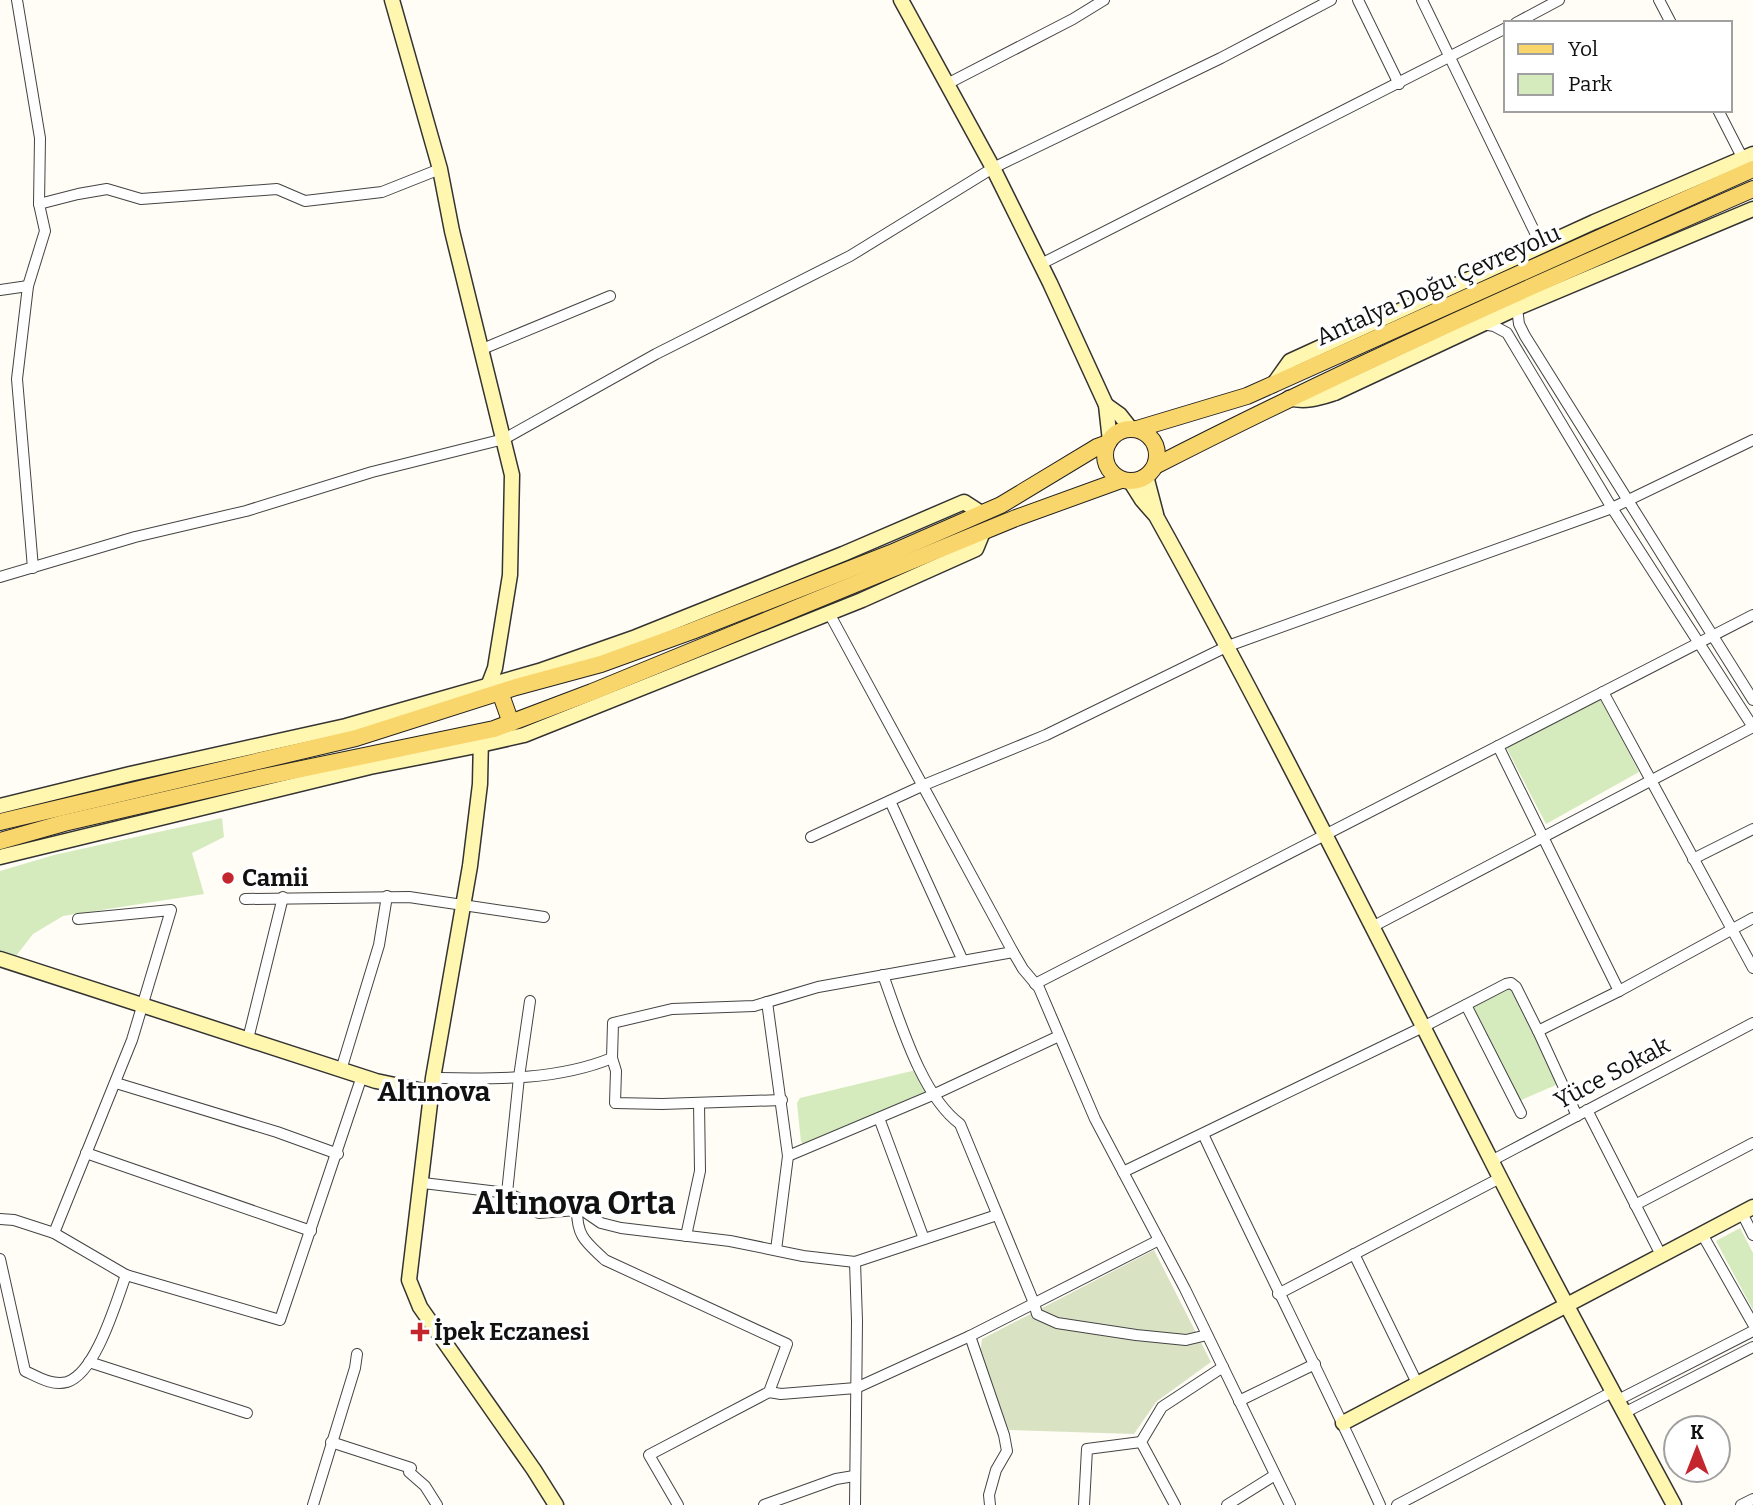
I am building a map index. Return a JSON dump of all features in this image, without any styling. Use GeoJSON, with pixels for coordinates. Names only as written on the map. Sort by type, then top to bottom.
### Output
{"type":"FeatureCollection","features":[{"type":"Feature","properties":{"kind":"main road","name":"Antalya Doğu Çevreyolu"},"geometry":{"type":"LineString","coordinates":[[1134,429],[1247,396],[1273,385],[1750,161]]}},
{"type":"Feature","properties":{"kind":"main road","name":"Antalya Doğu Çevreyolu"},"geometry":{"type":"LineString","coordinates":[[0,841],[64,823],[263,776],[478,737],[983,532],[1138,475],[1289,398],[1526,288],[1753,189]]}},
{"type":"Feature","properties":{"kind":"main road"},"geometry":{"type":"LineString","coordinates":[[1,811],[356,738],[463,704],[491,691],[601,663],[692,631],[891,553],[1001,505],[1109,442],[1119,432],[1134,429],[1150,437],[1157,458],[1138,475],[1109,468],[1106,460],[1109,442]]}},
{"type":"Feature","properties":{"kind":"main road"},"geometry":{"type":"LineString","coordinates":[[491,691],[511,723]]}},
{"type":"Feature","properties":{"kind":"main road"},"geometry":{"type":"LineString","coordinates":[[463,704],[478,737]]}},
{"type":"Feature","properties":{"kind":"street"},"geometry":{"type":"LineString","coordinates":[[17,0],[40,138],[39,204],[45,231],[28,286],[17,379],[33,568]]}},
{"type":"Feature","properties":{"kind":"street"},"geometry":{"type":"LineString","coordinates":[[1,811],[130,774],[491,691],[510,575],[512,475],[480,350],[440,169],[392,0]]}},
{"type":"Feature","properties":{"kind":"street"},"geometry":{"type":"LineString","coordinates":[[901,0],[993,168],[1041,264],[1105,405],[1109,442]]}},
{"type":"Feature","properties":{"kind":"street"},"geometry":{"type":"LineString","coordinates":[[947,84],[1073,19],[1104,0]]}},
{"type":"Feature","properties":{"kind":"street"},"geometry":{"type":"LineString","coordinates":[[0,578],[135,537],[246,511],[372,472],[504,439],[656,354],[850,256],[993,168],[1221,58],[1331,0]]}},
{"type":"Feature","properties":{"kind":"street"},"geometry":{"type":"LineString","coordinates":[[1357,0],[1399,84]]}},
{"type":"Feature","properties":{"kind":"street"},"geometry":{"type":"LineString","coordinates":[[1422,0],[1542,247]]}},
{"type":"Feature","properties":{"kind":"street"},"geometry":{"type":"LineString","coordinates":[[1520,21],[1559,0]]}},
{"type":"Feature","properties":{"kind":"street"},"geometry":{"type":"LineString","coordinates":[[1660,0],[1670,21]]}},
{"type":"Feature","properties":{"kind":"street"},"geometry":{"type":"LineString","coordinates":[[1041,264],[1504,29]]}},
{"type":"Feature","properties":{"kind":"street"},"geometry":{"type":"LineString","coordinates":[[1273,385],[1290,361],[1542,247],[1750,161],[1719,112]]}},
{"type":"Feature","properties":{"kind":"street"},"geometry":{"type":"LineString","coordinates":[[39,204],[107,189],[141,199],[277,189],[304,201],[382,192],[440,169]]}},
{"type":"Feature","properties":{"kind":"street"},"geometry":{"type":"LineString","coordinates":[[1289,398],[1310,401],[1335,393],[1517,308],[1753,209]]}},
{"type":"Feature","properties":{"kind":"street"},"geometry":{"type":"LineString","coordinates":[[0,290],[28,286]]}},
{"type":"Feature","properties":{"kind":"street"},"geometry":{"type":"LineString","coordinates":[[480,350],[610,296]]}},
{"type":"Feature","properties":{"kind":"street"},"geometry":{"type":"LineString","coordinates":[[1517,308],[1519,324],[1525,337],[1753,700]]}},
{"type":"Feature","properties":{"kind":"street"},"geometry":{"type":"LineString","coordinates":[[1372,926],[1753,727],[1612,508],[1507,333],[1494,326],[1482,324]]}},
{"type":"Feature","properties":{"kind":"street"},"geometry":{"type":"LineString","coordinates":[[1105,405],[1134,429]]}},
{"type":"Feature","properties":{"kind":"street"},"geometry":{"type":"LineString","coordinates":[[811,837],[924,785],[1046,735],[1228,646],[1612,508],[1753,440]]}},
{"type":"Feature","properties":{"kind":"street"},"geometry":{"type":"LineString","coordinates":[[1138,475],[1142,500],[1156,516],[1228,646],[1327,834],[1491,1161],[1675,1505]]}},
{"type":"Feature","properties":{"kind":"street"},"geometry":{"type":"LineString","coordinates":[[0,857],[370,767],[478,737],[524,734],[946,565],[976,549],[983,532]]}},
{"type":"Feature","properties":{"kind":"street"},"geometry":{"type":"LineString","coordinates":[[829,613],[1013,952],[1035,984],[1095,1119],[1207,1335],[1290,1505]]}},
{"type":"Feature","properties":{"kind":"street"},"geometry":{"type":"LineString","coordinates":[[1035,984],[1753,615]]}},
{"type":"Feature","properties":{"kind":"street"},"geometry":{"type":"LineString","coordinates":[[1603,692],[1753,968]]}},
{"type":"Feature","properties":{"kind":"street"},"geometry":{"type":"LineString","coordinates":[[478,737],[480,785],[433,1085],[410,1280],[420,1307],[527,1459],[556,1505]]}},
{"type":"Feature","properties":{"kind":"street"},"geometry":{"type":"LineString","coordinates":[[1498,746],[1619,991]]}},
{"type":"Feature","properties":{"kind":"street"},"geometry":{"type":"LineString","coordinates":[[890,801],[964,961]]}},
{"type":"Feature","properties":{"kind":"street"},"geometry":{"type":"LineString","coordinates":[[1693,859],[1753,829]]}},
{"type":"Feature","properties":{"kind":"street"},"geometry":{"type":"LineString","coordinates":[[0,841],[21,851]]}},
{"type":"Feature","properties":{"kind":"street"},"geometry":{"type":"LineString","coordinates":[[341,1069],[379,945],[387,896]]}},
{"type":"Feature","properties":{"kind":"street"},"geometry":{"type":"LineString","coordinates":[[245,898],[387,896],[544,917]]}},
{"type":"Feature","properties":{"kind":"street"},"geometry":{"type":"LineString","coordinates":[[248,1039],[284,897]]}},
{"type":"Feature","properties":{"kind":"street"},"geometry":{"type":"LineString","coordinates":[[54,1233],[116,1083],[144,1006],[171,911],[78,919]]}},
{"type":"Feature","properties":{"kind":"street"},"geometry":{"type":"LineString","coordinates":[[1538,1031],[1619,991],[1753,918]]}},
{"type":"Feature","properties":{"kind":"street"},"geometry":{"type":"LineString","coordinates":[[782,1100],[615,1103],[613,1023],[672,1009],[754,1006],[818,987],[1013,952]]}},
{"type":"Feature","properties":{"kind":"street"},"geometry":{"type":"LineString","coordinates":[[0,959],[362,1076],[433,1085],[548,1074],[594,1065],[612,1058]]}},
{"type":"Feature","properties":{"kind":"street"},"geometry":{"type":"LineString","coordinates":[[883,975],[916,1064],[948,1115],[960,1124],[1037,1314],[1057,1323],[1186,1340],[1207,1335]]}},
{"type":"Feature","properties":{"kind":"street"},"geometry":{"type":"LineString","coordinates":[[1123,1172],[1511,983],[1516,987],[1538,1031],[1577,1116]]}},
{"type":"Feature","properties":{"kind":"street"},"geometry":{"type":"LineString","coordinates":[[507,1193],[530,1001]]}},
{"type":"Feature","properties":{"kind":"street"},"geometry":{"type":"LineString","coordinates":[[767,1002],[788,1156],[776,1250]]}},
{"type":"Feature","properties":{"kind":"street"},"geometry":{"type":"LineString","coordinates":[[1466,1005],[1521,1113]]}},
{"type":"Feature","properties":{"kind":"street","name":"Yüce Sokak"},"geometry":{"type":"LineString","coordinates":[[1491,1161],[1753,1023]]}},
{"type":"Feature","properties":{"kind":"street"},"geometry":{"type":"LineString","coordinates":[[788,1156],[935,1094],[1059,1035]]}},
{"type":"Feature","properties":{"kind":"street"},"geometry":{"type":"LineString","coordinates":[[0,1219],[14,1220],[54,1233],[127,1275],[280,1320],[362,1076]]}},
{"type":"Feature","properties":{"kind":"street"},"geometry":{"type":"LineString","coordinates":[[116,1083],[277,1132],[338,1154]]}},
{"type":"Feature","properties":{"kind":"street"},"geometry":{"type":"LineString","coordinates":[[686,1236],[700,1171],[699,1103]]}},
{"type":"Feature","properties":{"kind":"street"},"geometry":{"type":"LineString","coordinates":[[1587,1110],[1661,1255]]}},
{"type":"Feature","properties":{"kind":"street"},"geometry":{"type":"LineString","coordinates":[[879,1118],[924,1239]]}},
{"type":"Feature","properties":{"kind":"street"},"geometry":{"type":"LineString","coordinates":[[1203,1134],[1380,1505]]}},
{"type":"Feature","properties":{"kind":"street"},"geometry":{"type":"LineString","coordinates":[[1635,1205],[1753,1143]]}},
{"type":"Feature","properties":{"kind":"street"},"geometry":{"type":"LineString","coordinates":[[86,1153],[311,1231]]}},
{"type":"Feature","properties":{"kind":"street"},"geometry":{"type":"LineString","coordinates":[[1278,1294],[1500,1178]]}},
{"type":"Feature","properties":{"kind":"street"},"geometry":{"type":"LineString","coordinates":[[423,1182],[507,1193],[539,1213],[577,1210],[601,1223],[621,1228],[855,1262],[997,1215]]}},
{"type":"Feature","properties":{"kind":"street"},"geometry":{"type":"LineString","coordinates":[[577,1210],[577,1229],[587,1244],[605,1259],[787,1344],[769,1392]]}},
{"type":"Feature","properties":{"kind":"street"},"geometry":{"type":"LineString","coordinates":[[1343,1423],[1747,1210],[1753,1235]]}},
{"type":"Feature","properties":{"kind":"street"},"geometry":{"type":"LineString","coordinates":[[1702,1234],[1753,1324]]}},
{"type":"Feature","properties":{"kind":"street"},"geometry":{"type":"LineString","coordinates":[[678,1505],[649,1455],[769,1392],[781,1394],[856,1388],[970,1336],[1159,1240]]}},
{"type":"Feature","properties":{"kind":"street"},"geometry":{"type":"LineString","coordinates":[[1354,1254],[1417,1384]]}},
{"type":"Feature","properties":{"kind":"street"},"geometry":{"type":"LineString","coordinates":[[0,1259],[25,1371],[49,1382],[66,1382],[80,1374],[89,1362],[127,1275]]}},
{"type":"Feature","properties":{"kind":"street"},"geometry":{"type":"LineString","coordinates":[[855,1262],[855,1505]]}},
{"type":"Feature","properties":{"kind":"street"},"geometry":{"type":"LineString","coordinates":[[1397,1505],[1619,1401],[1753,1331]]}},
{"type":"Feature","properties":{"kind":"street"},"geometry":{"type":"LineString","coordinates":[[970,1336],[1007,1451],[996,1470],[989,1495],[990,1505]]}},
{"type":"Feature","properties":{"kind":"street"},"geometry":{"type":"LineString","coordinates":[[1619,1401],[1753,1347]]}},
{"type":"Feature","properties":{"kind":"street"},"geometry":{"type":"LineString","coordinates":[[313,1505],[355,1368],[356,1354]]}},
{"type":"Feature","properties":{"kind":"street"},"geometry":{"type":"LineString","coordinates":[[89,1362],[247,1413]]}},
{"type":"Feature","properties":{"kind":"street"},"geometry":{"type":"LineString","coordinates":[[1239,1401],[1315,1364]]}},
{"type":"Feature","properties":{"kind":"street"},"geometry":{"type":"LineString","coordinates":[[1141,1442],[1162,1407],[1223,1367]]}},
{"type":"Feature","properties":{"kind":"street"},"geometry":{"type":"LineString","coordinates":[[331,1442],[410,1470],[425,1486],[437,1505]]}},
{"type":"Feature","properties":{"kind":"street"},"geometry":{"type":"LineString","coordinates":[[1084,1505],[1087,1449],[1141,1442]]}},
{"type":"Feature","properties":{"kind":"street"},"geometry":{"type":"LineString","coordinates":[[1141,1442],[1175,1505]]}},
{"type":"Feature","properties":{"kind":"street"},"geometry":{"type":"LineString","coordinates":[[1227,1505],[1275,1475]]}},
{"type":"Feature","properties":{"kind":"street"},"geometry":{"type":"LineString","coordinates":[[764,1505],[836,1479],[854,1476]]}},
{"type":"Feature","properties":{"kind":"street"},"geometry":{"type":"LineString","coordinates":[[1741,1505],[1753,1499]]}},
{"type":"Feature","properties":{"kind":"green space"},"geometry":{"type":"Polygon","coordinates":[[[1601,699],[1639,772],[1546,824],[1506,747],[1601,699]]]}},
{"type":"Feature","properties":{"kind":"green space"},"geometry":{"type":"Polygon","coordinates":[[[222,818],[224,837],[192,853],[204,894],[63,916],[33,934],[16,956],[0,953],[0,871],[54,855],[222,818]]]}},
{"type":"Feature","properties":{"kind":"green space"},"geometry":{"type":"Polygon","coordinates":[[[1511,987],[1559,1081],[1556,1085],[1519,1101],[1472,1007],[1511,987]]]}},
{"type":"Feature","properties":{"kind":"green space"},"geometry":{"type":"Polygon","coordinates":[[[916,1070],[927,1092],[804,1144],[801,1142],[797,1103],[800,1098],[916,1070]]]}},
{"type":"Feature","properties":{"kind":"green space"},"geometry":{"type":"Polygon","coordinates":[[[1740,1228],[1753,1253],[1753,1310],[1716,1241],[1740,1228]]]}},
{"type":"Feature","properties":{"kind":"green space"},"geometry":{"type":"Polygon","coordinates":[[[1154,1250],[1211,1362],[1156,1402],[1134,1434],[1009,1430],[980,1354],[982,1339],[1154,1250]]]}},
{"type":"Feature","properties":{"kind":"place","name":"Camii"},"geometry":{"type":"Point","coordinates":[228,878]}},
{"type":"Feature","properties":{"kind":"place","name":"İpek Eczanesi"},"geometry":{"type":"Point","coordinates":[420,1332]}},
{"type":"Feature","properties":{"kind":"district","name":"Altınova"},"geometry":{"type":"Point","coordinates":[434,1091]}},
{"type":"Feature","properties":{"kind":"district","name":"Altınova Orta"},"geometry":{"type":"Point","coordinates":[574,1203]}}]}
